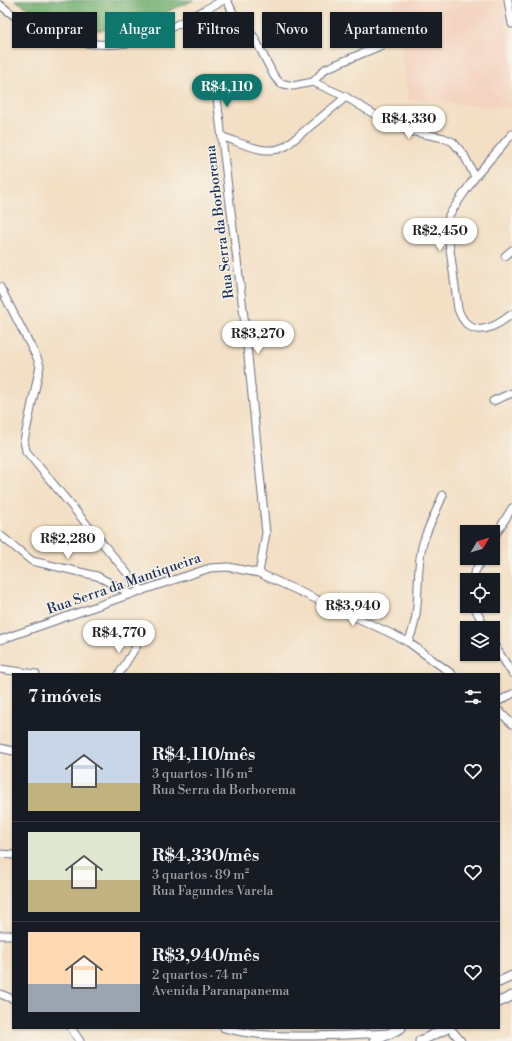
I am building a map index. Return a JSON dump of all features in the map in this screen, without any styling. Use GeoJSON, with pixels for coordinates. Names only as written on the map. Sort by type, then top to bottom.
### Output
{"type":"FeatureCollection","features":[{"type":"Feature","properties":{"kind":"street"},"geometry":{"type":"LineString","coordinates":[[0,5],[32,28],[64,40],[87,43],[126,43],[147,38],[226,0],[234,15],[254,37],[277,80],[286,85],[293,86],[313,82],[325,70],[375,48]]}},
{"type":"Feature","properties":{"kind":"street"},"geometry":{"type":"LineString","coordinates":[[508,0],[512,24]]}},
{"type":"Feature","properties":{"kind":"street","name":"Rua Serra da Borborema"},"geometry":{"type":"LineString","coordinates":[[216,82],[219,119],[223,137],[256,428],[266,533],[259,573]]}},
{"type":"Feature","properties":{"kind":"street"},"geometry":{"type":"LineString","coordinates":[[313,82],[346,97],[395,125],[410,131],[444,138],[453,142],[464,155],[475,177]]}},
{"type":"Feature","properties":{"kind":"street"},"geometry":{"type":"LineString","coordinates":[[223,137],[261,150],[279,150],[286,146],[346,97]]}},
{"type":"Feature","properties":{"kind":"street"},"geometry":{"type":"LineString","coordinates":[[512,134],[475,177],[453,207],[447,220],[458,309],[466,323],[476,329],[482,330],[494,328],[512,314]]}},
{"type":"Feature","properties":{"kind":"street"},"geometry":{"type":"LineString","coordinates":[[505,256],[512,250]]}},
{"type":"Feature","properties":{"kind":"street"},"geometry":{"type":"LineString","coordinates":[[0,287],[38,358],[40,366],[24,442],[26,451],[142,591]]}},
{"type":"Feature","properties":{"kind":"street"},"geometry":{"type":"LineString","coordinates":[[493,401],[512,393]]}},
{"type":"Feature","properties":{"kind":"street"},"geometry":{"type":"LineString","coordinates":[[408,642],[414,631],[417,616],[420,556],[443,495]]}},
{"type":"Feature","properties":{"kind":"street"},"geometry":{"type":"LineString","coordinates":[[500,528],[512,508]]}},
{"type":"Feature","properties":{"kind":"street"},"geometry":{"type":"LineString","coordinates":[[0,535],[32,561],[97,576],[131,594]]}},
{"type":"Feature","properties":{"kind":"street","name":"Rua Serra da Mantiqueira"},"geometry":{"type":"LineString","coordinates":[[0,640],[210,568],[228,566],[259,573],[408,642],[451,673]]}},
{"type":"Feature","properties":{"kind":"street"},"geometry":{"type":"LineString","coordinates":[[120,673],[138,645]]}},
{"type":"Feature","properties":{"kind":"street"},"geometry":{"type":"LineString","coordinates":[[500,654],[512,673]]}},
{"type":"Feature","properties":{"kind":"street"},"geometry":{"type":"LineString","coordinates":[[1,668],[30,673]]}},
{"type":"Feature","properties":{"kind":"street"},"geometry":{"type":"LineString","coordinates":[[500,700],[512,694]]}},
{"type":"Feature","properties":{"kind":"street"},"geometry":{"type":"LineString","coordinates":[[500,712],[512,724]]}},
{"type":"Feature","properties":{"kind":"street"},"geometry":{"type":"LineString","coordinates":[[0,748],[12,751]]}},
{"type":"Feature","properties":{"kind":"street"},"geometry":{"type":"LineString","coordinates":[[0,854],[12,855]]}},
{"type":"Feature","properties":{"kind":"street"},"geometry":{"type":"LineString","coordinates":[[0,935],[12,935]]}},
{"type":"Feature","properties":{"kind":"street"},"geometry":{"type":"LineString","coordinates":[[500,982],[512,976]]}},
{"type":"Feature","properties":{"kind":"street"},"geometry":{"type":"LineString","coordinates":[[0,994],[12,999]]}},
{"type":"Feature","properties":{"kind":"street"},"geometry":{"type":"LineString","coordinates":[[500,1002],[512,996]]}},
{"type":"Feature","properties":{"kind":"street"},"geometry":{"type":"LineString","coordinates":[[72,1029],[80,1041]]}},
{"type":"Feature","properties":{"kind":"street"},"geometry":{"type":"LineString","coordinates":[[229,1029],[245,1034],[320,1038],[390,1033]]}},
{"type":"Feature","properties":{"kind":"street"},"geometry":{"type":"LineString","coordinates":[[374,1041],[398,1029]]}},
{"type":"Feature","properties":{"kind":"street"},"geometry":{"type":"LineString","coordinates":[[420,1041],[447,1029]]}},
{"type":"Feature","properties":{"kind":"street"},"geometry":{"type":"LineString","coordinates":[[450,1029],[461,1041]]}},
{"type":"Feature","properties":{"kind":"shaded area"},"geometry":{"type":"Polygon","coordinates":[[[393,0],[502,0],[512,69],[512,108],[409,100],[401,48],[442,48],[442,12],[395,12],[393,0]]]}},
{"type":"Feature","properties":{"kind":"green space"},"geometry":{"type":"Polygon","coordinates":[[[15,0],[194,0],[166,12],[105,12],[105,30],[97,30],[97,12],[34,12],[15,0]]]}}]}
